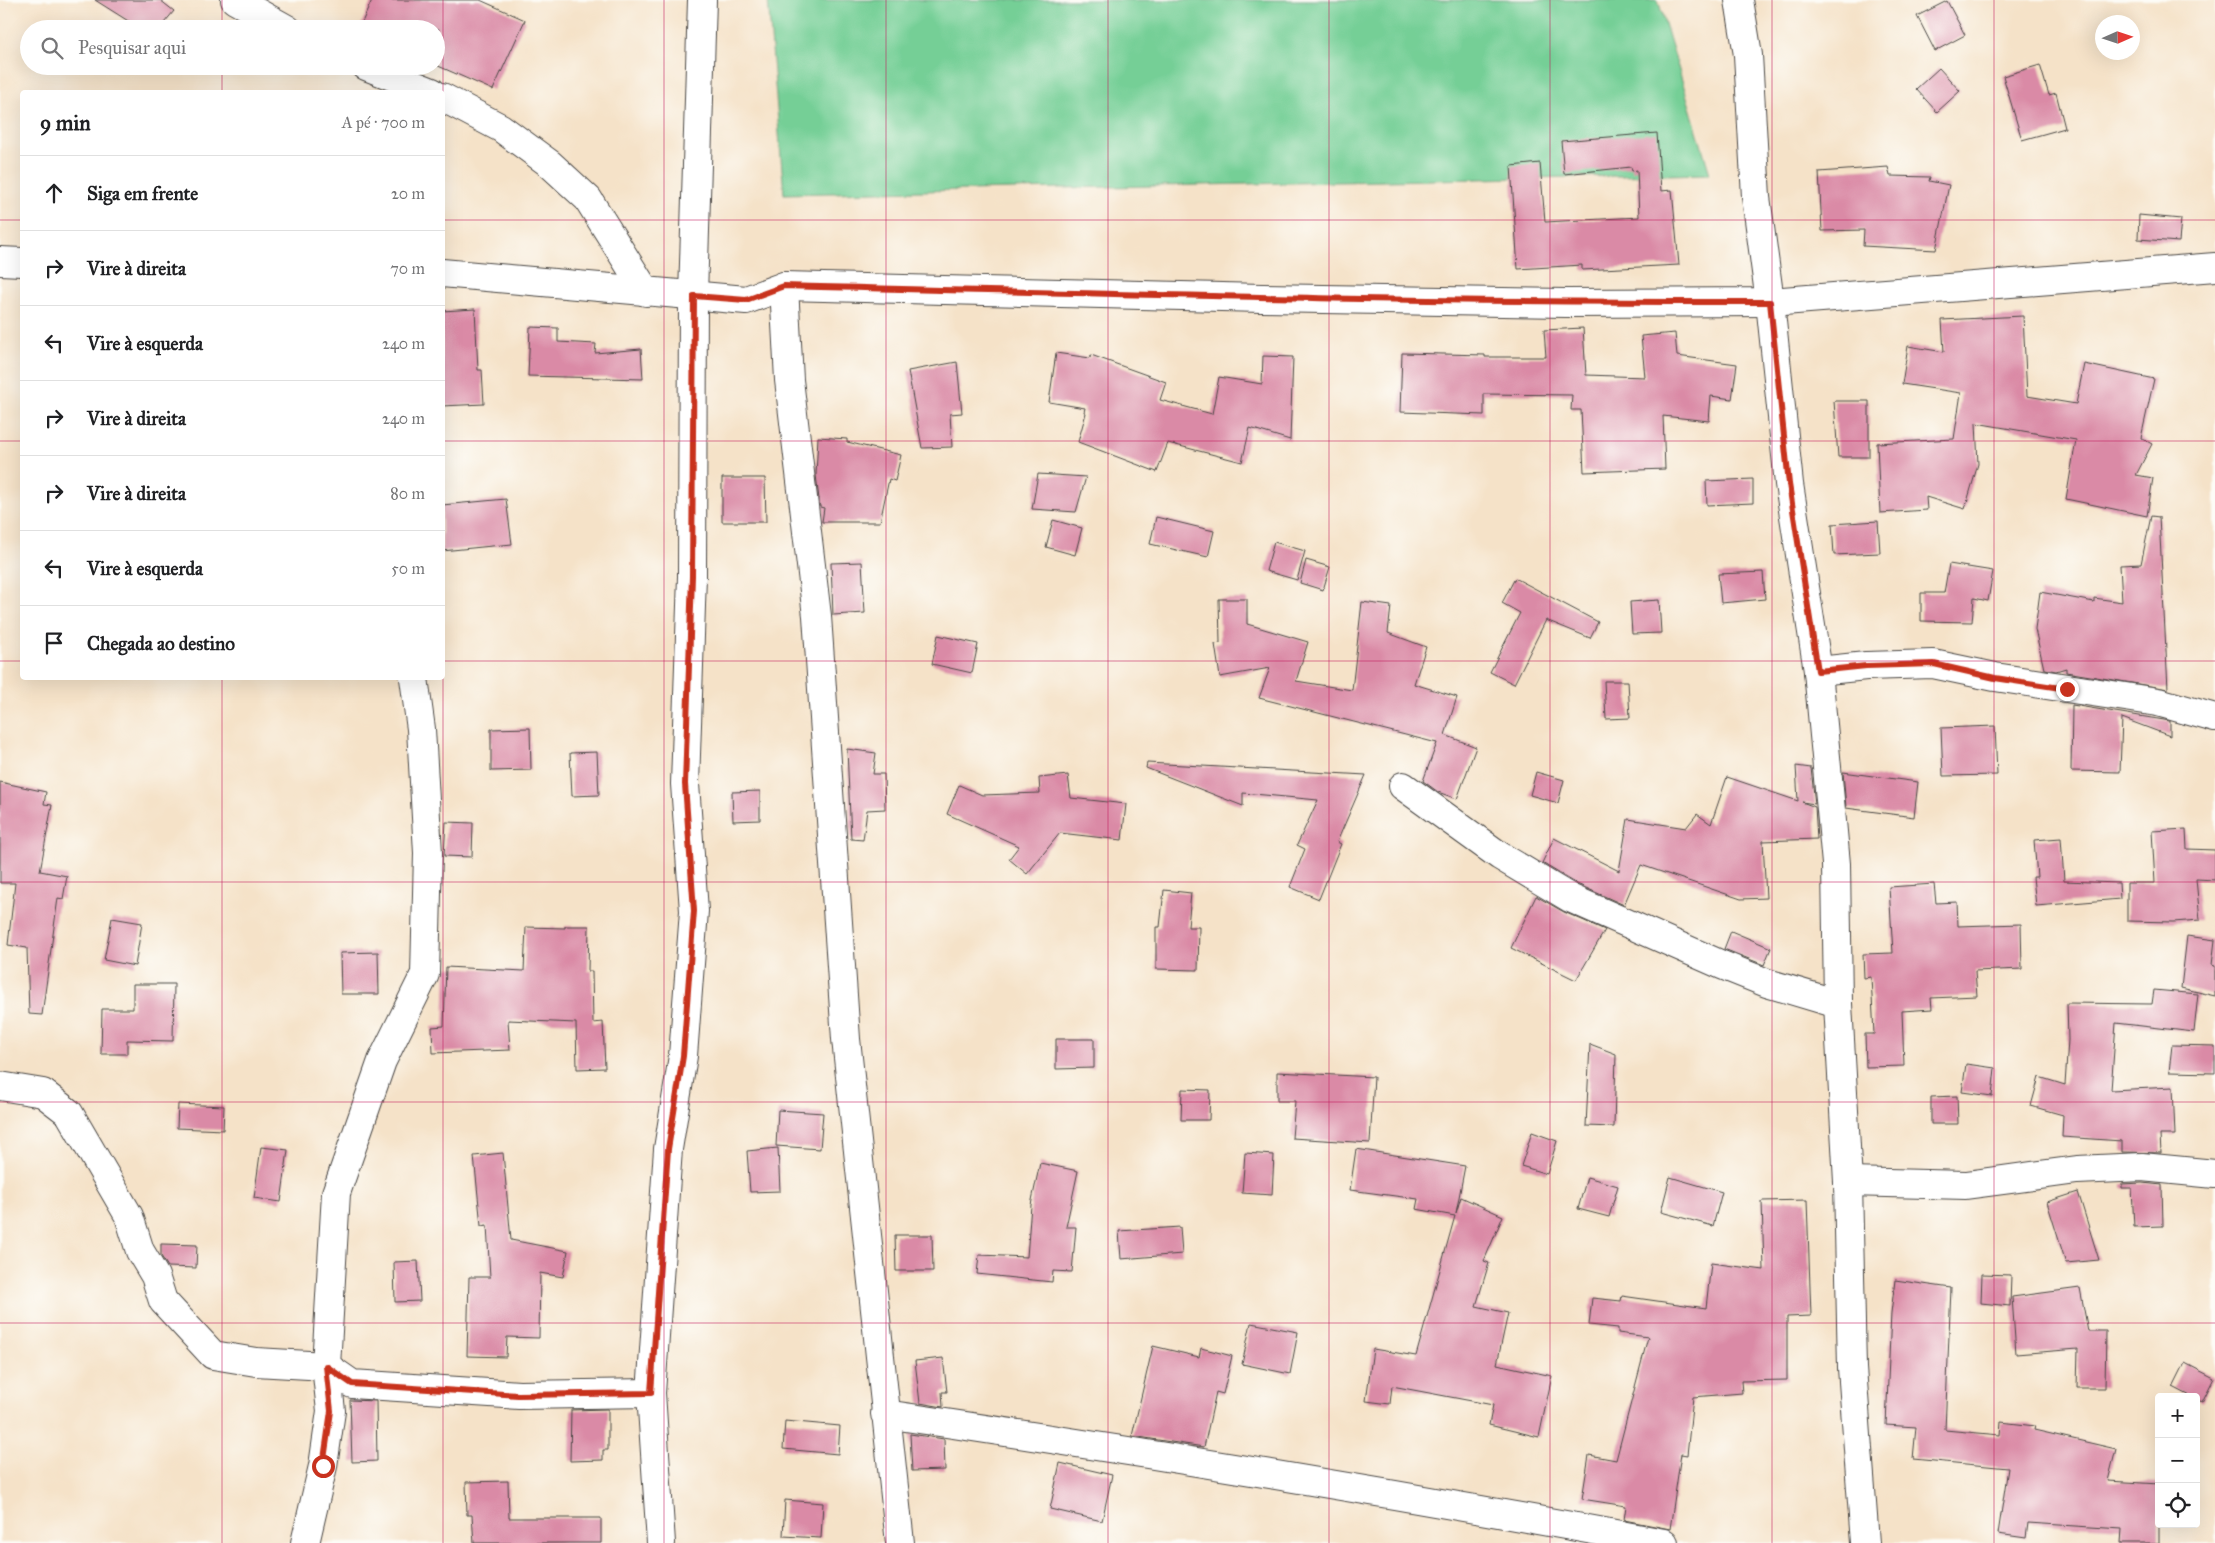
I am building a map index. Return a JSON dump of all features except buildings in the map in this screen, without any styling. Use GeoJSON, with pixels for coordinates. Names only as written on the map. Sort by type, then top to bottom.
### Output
{"type":"FeatureCollection","features":[{"type":"Feature","properties":{"kind":"street"},"geometry":{"type":"LineString","coordinates":[[235,0],[271,20]]}},
{"type":"Feature","properties":{"kind":"street"},"geometry":{"type":"LineString","coordinates":[[661,1543],[651,1393],[668,1149],[683,1056],[694,911],[685,784],[692,576],[694,296],[702,0]]}},
{"type":"Feature","properties":{"kind":"street"},"geometry":{"type":"LineString","coordinates":[[1739,0],[1748,55],[1756,197],[1770,302],[1789,484],[1818,671],[1836,864],[1838,1004],[1848,1182],[1852,1368],[1865,1543]]}},
{"type":"Feature","properties":{"kind":"street"},"geometry":{"type":"LineString","coordinates":[[389,75],[427,90]]}},
{"type":"Feature","properties":{"kind":"street"},"geometry":{"type":"LineString","coordinates":[[445,99],[501,128],[550,164],[588,198],[646,292]]}},
{"type":"Feature","properties":{"kind":"street"},"geometry":{"type":"LineString","coordinates":[[0,262],[20,262]]}},
{"type":"Feature","properties":{"kind":"street"},"geometry":{"type":"LineString","coordinates":[[445,273],[746,300],[784,286],[1262,298],[1566,303],[1770,302],[2215,267]]}},
{"type":"Feature","properties":{"kind":"street"},"geometry":{"type":"LineString","coordinates":[[784,286],[788,380],[817,616],[846,1039],[900,1543]]}},
{"type":"Feature","properties":{"kind":"street"},"geometry":{"type":"LineString","coordinates":[[1818,671],[1866,666],[1934,664],[1995,678],[2158,702],[2215,718]]}},
{"type":"Feature","properties":{"kind":"street"},"geometry":{"type":"LineString","coordinates":[[305,1543],[323,1466],[331,1411],[326,1366],[336,1193],[382,1061],[425,974],[428,853],[421,729],[414,680]]}},
{"type":"Feature","properties":{"kind":"street"},"geometry":{"type":"LineString","coordinates":[[1404,786],[1500,856],[1570,898],[1767,983],[1838,1004]]}},
{"type":"Feature","properties":{"kind":"street"},"geometry":{"type":"LineString","coordinates":[[0,1086],[43,1093],[69,1114],[97,1157],[129,1216],[140,1251],[155,1276],[163,1301],[212,1355],[256,1362],[326,1366],[352,1384],[518,1395],[651,1393]]}},
{"type":"Feature","properties":{"kind":"street"},"geometry":{"type":"LineString","coordinates":[[1848,1182],[1966,1185],[2078,1170],[2142,1167],[2215,1174]]}},
{"type":"Feature","properties":{"kind":"street"},"geometry":{"type":"LineString","coordinates":[[885,1414],[1125,1449],[1464,1506],[1664,1543]]}},
{"type":"Feature","properties":{"kind":"green space"},"geometry":{"type":"Polygon","coordinates":[[[768,0],[1658,0],[1710,174],[784,194],[768,0]]]}},
{"type":"Feature","properties":{"kind":"route"},"geometry":{"type":"LineString","coordinates":[[323,1466],[331,1411],[326,1366],[352,1384],[518,1395],[651,1393],[668,1149],[683,1056],[694,911],[685,784],[692,576],[694,296],[746,300],[784,286],[1262,298],[1566,303],[1770,302],[1789,484],[1818,671],[1866,666],[1934,664],[1995,678],[2067,689]]}}]}
